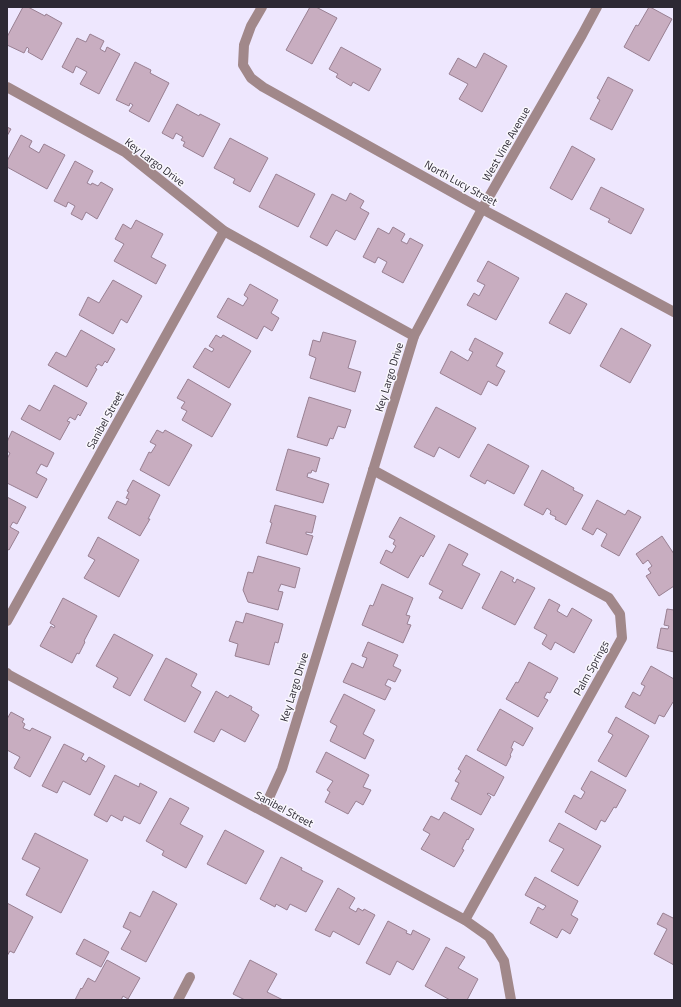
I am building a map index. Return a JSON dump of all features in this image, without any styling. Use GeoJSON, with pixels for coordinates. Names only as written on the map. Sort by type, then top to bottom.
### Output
{"type":"FeatureCollection","features":[{"type":"Feature","properties":{"kind":"street","name":"North Lucy Street"},"geometry":{"type":"LineString","coordinates":[[262,7],[251,26],[244,45],[243,65],[251,78],[263,87],[482,209],[674,312]]}},
{"type":"Feature","properties":{"kind":"street","name":"West Vine Avenue"},"geometry":{"type":"LineString","coordinates":[[414,336],[482,209],[597,7]]}},
{"type":"Feature","properties":{"kind":"street","name":"Key Largo Drive"},"geometry":{"type":"LineString","coordinates":[[7,87],[125,152],[224,231],[414,336],[282,769],[263,811]]}},
{"type":"Feature","properties":{"kind":"street","name":"Sanibel Street"},"geometry":{"type":"LineString","coordinates":[[7,621],[224,231]]}},
{"type":"Feature","properties":{"kind":"street","name":"Palm Springs"},"geometry":{"type":"LineString","coordinates":[[373,470],[609,598],[620,614],[622,638],[465,920]]}},
{"type":"Feature","properties":{"kind":"street","name":"Sanibel Street"},"geometry":{"type":"LineString","coordinates":[[7,673],[465,920],[489,937],[504,961],[511,1000]]}},
{"type":"Feature","properties":{"kind":"street"},"geometry":{"type":"LineString","coordinates":[[178,1000],[190,976]]}},
{"type":"Feature","properties":{"kind":"building"},"geometry":{"type":"Polygon","coordinates":[[[23,7],[28,7],[45,16],[46,14],[62,23],[42,60],[28,52],[29,49],[27,47],[24,53],[7,45],[7,37],[23,7]]]}},
{"type":"Feature","properties":{"kind":"building"},"geometry":{"type":"Polygon","coordinates":[[[310,7],[316,7],[337,18],[312,64],[286,50],[310,7]]]}},
{"type":"Feature","properties":{"kind":"building"},"geometry":{"type":"Polygon","coordinates":[[[649,7],[672,19],[649,61],[624,47],[636,25],[638,26],[649,7]]]}},
{"type":"Feature","properties":{"kind":"building"},"geometry":{"type":"Polygon","coordinates":[[[90,34],[104,41],[100,49],[105,52],[107,47],[120,54],[99,94],[80,84],[87,72],[76,66],[73,73],[62,67],[77,38],[86,42],[90,34]]]}},
{"type":"Feature","properties":{"kind":"building"},"geometry":{"type":"Polygon","coordinates":[[[341,47],[381,69],[369,91],[353,82],[351,86],[336,77],[338,74],[329,69],[341,47]]]}},
{"type":"Feature","properties":{"kind":"building"},"geometry":{"type":"Polygon","coordinates":[[[484,53],[507,66],[482,112],[459,99],[468,84],[449,74],[458,58],[476,68],[484,53]]]}},
{"type":"Feature","properties":{"kind":"building"},"geometry":{"type":"Polygon","coordinates":[[[135,62],[151,70],[150,73],[169,83],[149,122],[129,111],[133,105],[130,103],[129,106],[116,100],[135,62]]]}},
{"type":"Feature","properties":{"kind":"building"},"geometry":{"type":"Polygon","coordinates":[[[608,77],[633,90],[612,130],[590,119],[600,100],[597,98],[608,77]]]}},
{"type":"Feature","properties":{"kind":"building"},"geometry":{"type":"Polygon","coordinates":[[[177,104],[199,116],[200,114],[220,124],[203,157],[183,146],[185,142],[181,140],[183,137],[176,133],[173,139],[162,133],[177,104]]]}},
{"type":"Feature","properties":{"kind":"building"},"geometry":{"type":"Polygon","coordinates":[[[7,127],[11,129],[7,136],[7,127]]]}},
{"type":"Feature","properties":{"kind":"building"},"geometry":{"type":"Polygon","coordinates":[[[21,135],[32,141],[29,147],[39,153],[44,144],[65,155],[47,189],[7,167],[7,161],[21,135]]]}},
{"type":"Feature","properties":{"kind":"building"},"geometry":{"type":"Polygon","coordinates":[[[230,138],[268,158],[250,192],[233,183],[235,179],[214,168],[230,138]]]}},
{"type":"Feature","properties":{"kind":"building"},"geometry":{"type":"Polygon","coordinates":[[[572,146],[595,159],[572,200],[550,188],[572,146]]]}},
{"type":"Feature","properties":{"kind":"building"},"geometry":{"type":"Polygon","coordinates":[[[75,161],[93,171],[87,183],[91,185],[92,183],[98,186],[101,182],[113,189],[97,219],[86,212],[82,220],[71,214],[75,206],[68,202],[66,207],[54,201],[75,161]]]}},
{"type":"Feature","properties":{"kind":"building"},"geometry":{"type":"Polygon","coordinates":[[[276,174],[315,194],[298,227],[259,207],[276,174]]]}},
{"type":"Feature","properties":{"kind":"building"},"geometry":{"type":"Polygon","coordinates":[[[601,187],[644,209],[631,234],[608,222],[610,219],[590,209],[601,187]]]}},
{"type":"Feature","properties":{"kind":"building"},"geometry":{"type":"Polygon","coordinates":[[[350,193],[364,201],[360,208],[369,213],[355,240],[336,230],[327,246],[310,237],[332,194],[346,201],[350,193]]]}},
{"type":"Feature","properties":{"kind":"building"},"geometry":{"type":"Polygon","coordinates":[[[136,220],[163,234],[151,257],[166,265],[156,284],[114,261],[124,244],[115,239],[123,224],[131,229],[136,220]]]}},
{"type":"Feature","properties":{"kind":"building"},"geometry":{"type":"Polygon","coordinates":[[[393,227],[405,234],[401,241],[407,244],[410,238],[423,245],[403,283],[382,272],[387,262],[378,257],[375,263],[363,257],[378,228],[389,234],[393,227]]]}},
{"type":"Feature","properties":{"kind":"building"},"geometry":{"type":"Polygon","coordinates":[[[488,261],[519,278],[496,320],[467,305],[474,293],[479,296],[485,285],[477,281],[488,261]]]}},
{"type":"Feature","properties":{"kind":"building"},"geometry":{"type":"Polygon","coordinates":[[[113,280],[142,296],[127,323],[121,319],[113,334],[79,315],[88,297],[99,303],[113,280]]]}},
{"type":"Feature","properties":{"kind":"building"},"geometry":{"type":"Polygon","coordinates":[[[250,284],[278,300],[271,313],[279,318],[272,331],[264,326],[257,339],[217,317],[228,298],[243,306],[248,298],[244,295],[250,284]]]}},
{"type":"Feature","properties":{"kind":"building"},"geometry":{"type":"Polygon","coordinates":[[[566,293],[587,304],[570,334],[549,323],[566,293]]]}},
{"type":"Feature","properties":{"kind":"building"},"geometry":{"type":"Polygon","coordinates":[[[621,328],[651,345],[630,383],[600,366],[621,328]]]}},
{"type":"Feature","properties":{"kind":"building"},"geometry":{"type":"Polygon","coordinates":[[[81,330],[115,349],[107,363],[105,361],[102,366],[98,364],[95,368],[97,369],[87,387],[48,365],[56,352],[66,357],[81,330]]]}},
{"type":"Feature","properties":{"kind":"building"},"geometry":{"type":"Polygon","coordinates":[[[323,332],[356,341],[348,368],[361,372],[355,392],[310,378],[316,358],[309,355],[313,340],[320,342],[323,332]]]}},
{"type":"Feature","properties":{"kind":"building"},"geometry":{"type":"Polygon","coordinates":[[[216,335],[221,338],[223,335],[251,351],[229,388],[193,367],[205,348],[212,352],[214,349],[209,346],[216,335]]]}},
{"type":"Feature","properties":{"kind":"building"},"geometry":{"type":"Polygon","coordinates":[[[475,338],[503,353],[496,366],[505,371],[497,386],[488,381],[481,395],[440,373],[451,351],[468,361],[473,352],[469,350],[475,338]]]}},
{"type":"Feature","properties":{"kind":"building"},"geometry":{"type":"Polygon","coordinates":[[[188,379],[231,404],[212,437],[182,420],[187,411],[181,408],[185,402],[177,398],[188,379]]]}},
{"type":"Feature","properties":{"kind":"building"},"geometry":{"type":"Polygon","coordinates":[[[54,385],[87,403],[80,416],[78,414],[75,420],[70,417],[67,421],[70,422],[60,440],[21,419],[29,405],[40,411],[54,385]]]}},
{"type":"Feature","properties":{"kind":"building"},"geometry":{"type":"Polygon","coordinates":[[[309,397],[351,410],[345,428],[338,426],[333,439],[330,438],[327,446],[297,437],[309,397]]]}},
{"type":"Feature","properties":{"kind":"building"},"geometry":{"type":"Polygon","coordinates":[[[436,407],[476,428],[459,458],[439,447],[434,457],[414,447],[436,407]]]}},
{"type":"Feature","properties":{"kind":"building"},"geometry":{"type":"Polygon","coordinates":[[[157,430],[163,433],[165,430],[192,445],[169,486],[140,470],[149,452],[151,453],[156,445],[150,442],[157,430]]]}},
{"type":"Feature","properties":{"kind":"building"},"geometry":{"type":"Polygon","coordinates":[[[12,431],[54,453],[47,467],[41,464],[36,473],[47,479],[37,498],[7,483],[7,459],[10,453],[7,451],[7,442],[12,431]]]}},
{"type":"Feature","properties":{"kind":"building"},"geometry":{"type":"Polygon","coordinates":[[[488,444],[529,466],[514,494],[487,480],[485,484],[470,476],[488,444]]]}},
{"type":"Feature","properties":{"kind":"building"},"geometry":{"type":"Polygon","coordinates":[[[288,449],[320,458],[316,472],[312,470],[311,473],[308,473],[307,477],[329,484],[323,503],[276,490],[288,449]]]}},
{"type":"Feature","properties":{"kind":"building"},"geometry":{"type":"Polygon","coordinates":[[[542,470],[574,488],[573,490],[583,495],[566,525],[555,519],[556,517],[550,514],[551,511],[547,508],[543,515],[524,505],[542,470]]]}},
{"type":"Feature","properties":{"kind":"building"},"geometry":{"type":"Polygon","coordinates":[[[133,480],[160,495],[148,519],[150,519],[140,536],[108,518],[117,501],[126,505],[129,499],[126,498],[129,492],[127,491],[133,480]]]}},
{"type":"Feature","properties":{"kind":"building"},"geometry":{"type":"Polygon","coordinates":[[[7,497],[26,507],[17,524],[13,522],[10,527],[19,532],[9,550],[7,549],[7,497]]]}},
{"type":"Feature","properties":{"kind":"building"},"geometry":{"type":"Polygon","coordinates":[[[597,500],[625,515],[628,510],[641,517],[619,556],[601,546],[607,534],[597,528],[593,535],[582,529],[597,500]]]}},
{"type":"Feature","properties":{"kind":"building"},"geometry":{"type":"Polygon","coordinates":[[[275,505],[316,516],[312,533],[306,532],[306,534],[313,536],[307,555],[266,543],[272,523],[270,522],[275,505]]]}},
{"type":"Feature","properties":{"kind":"building"},"geometry":{"type":"Polygon","coordinates":[[[400,517],[435,536],[423,557],[421,555],[408,578],[380,563],[386,550],[392,553],[396,546],[393,544],[395,540],[389,537],[400,517]]]}},
{"type":"Feature","properties":{"kind":"building"},"geometry":{"type":"Polygon","coordinates":[[[662,536],[674,554],[674,586],[659,596],[646,576],[651,573],[648,569],[652,566],[648,560],[643,564],[636,554],[662,536]]]}},
{"type":"Feature","properties":{"kind":"building"},"geometry":{"type":"Polygon","coordinates":[[[98,537],[139,560],[119,597],[84,578],[95,560],[88,556],[98,537]]]}},
{"type":"Feature","properties":{"kind":"building"},"geometry":{"type":"Polygon","coordinates":[[[449,544],[468,554],[462,565],[480,574],[462,609],[439,598],[443,591],[429,584],[449,544]]]}},
{"type":"Feature","properties":{"kind":"building"},"geometry":{"type":"Polygon","coordinates":[[[258,556],[300,568],[295,588],[281,584],[278,591],[283,592],[278,610],[248,602],[243,590],[248,572],[253,573],[258,556]]]}},
{"type":"Feature","properties":{"kind":"building"},"geometry":{"type":"Polygon","coordinates":[[[501,571],[514,578],[512,581],[515,583],[517,579],[535,588],[515,625],[482,608],[501,571]]]}},
{"type":"Feature","properties":{"kind":"building"},"geometry":{"type":"Polygon","coordinates":[[[382,584],[413,598],[406,615],[410,616],[407,624],[411,625],[403,643],[362,625],[370,605],[373,606],[382,584]]]}},
{"type":"Feature","properties":{"kind":"building"},"geometry":{"type":"Polygon","coordinates":[[[63,598],[97,616],[79,654],[77,653],[72,663],[40,646],[51,626],[54,628],[55,626],[50,623],[63,598]]]}},
{"type":"Feature","properties":{"kind":"building"},"geometry":{"type":"Polygon","coordinates":[[[549,599],[560,605],[557,611],[567,617],[572,608],[592,620],[574,653],[555,642],[551,650],[542,644],[547,635],[534,628],[549,599]]]}},
{"type":"Feature","properties":{"kind":"building"},"geometry":{"type":"Polygon","coordinates":[[[667,609],[674,610],[674,652],[657,648],[661,628],[668,629],[669,626],[664,625],[667,609]]]}},
{"type":"Feature","properties":{"kind":"building"},"geometry":{"type":"Polygon","coordinates":[[[246,613],[283,624],[278,643],[275,642],[269,665],[235,656],[238,644],[229,641],[236,621],[243,623],[246,613]]]}},
{"type":"Feature","properties":{"kind":"building"},"geometry":{"type":"Polygon","coordinates":[[[114,634],[153,655],[130,696],[113,687],[118,678],[96,666],[114,634]]]}},
{"type":"Feature","properties":{"kind":"building"},"geometry":{"type":"Polygon","coordinates":[[[368,642],[398,655],[393,666],[401,670],[395,682],[388,679],[385,685],[391,688],[385,700],[343,682],[352,663],[363,668],[367,658],[362,656],[368,642]]]}},
{"type":"Feature","properties":{"kind":"building"},"geometry":{"type":"Polygon","coordinates":[[[166,658],[197,674],[191,686],[201,692],[185,722],[144,700],[166,658]]]}},
{"type":"Feature","properties":{"kind":"building"},"geometry":{"type":"Polygon","coordinates":[[[529,662],[558,678],[550,693],[547,692],[544,698],[548,700],[538,717],[506,699],[516,682],[518,683],[529,662]]]}},
{"type":"Feature","properties":{"kind":"building"},"geometry":{"type":"Polygon","coordinates":[[[651,666],[674,679],[674,703],[673,702],[664,717],[659,715],[655,724],[625,707],[633,692],[640,696],[645,686],[641,684],[651,666]]]}},
{"type":"Feature","properties":{"kind":"building"},"geometry":{"type":"Polygon","coordinates":[[[216,691],[228,698],[230,695],[252,707],[251,710],[259,715],[245,742],[221,729],[214,742],[194,732],[216,691]]]}},
{"type":"Feature","properties":{"kind":"building"},"geometry":{"type":"Polygon","coordinates":[[[344,694],[375,710],[363,734],[374,740],[365,759],[330,741],[337,726],[330,722],[344,694]]]}},
{"type":"Feature","properties":{"kind":"building"},"geometry":{"type":"Polygon","coordinates":[[[500,709],[533,728],[523,746],[514,741],[511,748],[513,749],[510,755],[511,756],[506,766],[477,750],[500,709]]]}},
{"type":"Feature","properties":{"kind":"building"},"geometry":{"type":"Polygon","coordinates":[[[11,712],[24,719],[22,722],[25,724],[23,728],[30,731],[32,728],[51,737],[30,777],[14,768],[20,757],[7,750],[7,719],[11,712]]]}},
{"type":"Feature","properties":{"kind":"building"},"geometry":{"type":"Polygon","coordinates":[[[616,717],[649,736],[626,777],[598,761],[613,735],[608,732],[616,717]]]}},
{"type":"Feature","properties":{"kind":"building"},"geometry":{"type":"Polygon","coordinates":[[[64,744],[84,754],[81,759],[86,762],[89,757],[105,766],[90,795],[63,781],[57,793],[42,786],[64,744]]]}},
{"type":"Feature","properties":{"kind":"building"},"geometry":{"type":"Polygon","coordinates":[[[326,752],[369,775],[363,787],[371,790],[363,805],[356,801],[348,814],[325,802],[330,792],[327,790],[333,781],[316,772],[326,752]]]}},
{"type":"Feature","properties":{"kind":"building"},"geometry":{"type":"Polygon","coordinates":[[[466,755],[504,777],[494,796],[488,793],[487,794],[491,797],[481,815],[451,799],[459,783],[455,781],[461,771],[458,769],[466,755]]]}},
{"type":"Feature","properties":{"kind":"building"},"geometry":{"type":"Polygon","coordinates":[[[591,771],[626,790],[616,808],[614,807],[605,822],[601,820],[596,830],[565,812],[574,795],[581,799],[585,792],[581,789],[591,771]]]}},
{"type":"Feature","properties":{"kind":"building"},"geometry":{"type":"Polygon","coordinates":[[[115,775],[139,787],[140,783],[157,792],[140,824],[124,816],[122,821],[111,815],[107,822],[94,815],[115,775]]]}},
{"type":"Feature","properties":{"kind":"building"},"geometry":{"type":"Polygon","coordinates":[[[170,798],[189,808],[180,824],[203,836],[186,868],[162,855],[164,851],[146,841],[170,798]]]}},
{"type":"Feature","properties":{"kind":"building"},"geometry":{"type":"Polygon","coordinates":[[[444,812],[474,829],[468,840],[467,839],[462,849],[464,850],[454,867],[421,849],[430,834],[423,830],[431,816],[439,820],[444,812]]]}},
{"type":"Feature","properties":{"kind":"building"},"geometry":{"type":"Polygon","coordinates":[[[559,823],[601,846],[578,886],[551,871],[564,849],[549,841],[559,823]]]}},
{"type":"Feature","properties":{"kind":"building"},"geometry":{"type":"Polygon","coordinates":[[[225,830],[264,851],[246,884],[207,864],[225,830]]]}},
{"type":"Feature","properties":{"kind":"building"},"geometry":{"type":"Polygon","coordinates":[[[35,833],[88,860],[61,913],[26,895],[40,868],[22,859],[35,833]]]}},
{"type":"Feature","properties":{"kind":"building"},"geometry":{"type":"Polygon","coordinates":[[[281,857],[302,868],[301,870],[323,881],[306,912],[290,904],[287,910],[276,904],[275,907],[260,899],[281,857]]]}},
{"type":"Feature","properties":{"kind":"building"},"geometry":{"type":"Polygon","coordinates":[[[535,877],[578,901],[571,915],[578,919],[570,934],[562,929],[557,938],[530,923],[538,907],[543,910],[546,906],[525,895],[535,877]]]}},
{"type":"Feature","properties":{"kind":"building"},"geometry":{"type":"Polygon","coordinates":[[[338,888],[355,898],[349,908],[356,912],[358,908],[363,911],[364,909],[375,915],[359,945],[333,931],[330,937],[315,930],[338,888]]]}},
{"type":"Feature","properties":{"kind":"building"},"geometry":{"type":"Polygon","coordinates":[[[153,891],[177,904],[146,962],[121,949],[131,931],[123,927],[130,912],[140,917],[153,891]]]}},
{"type":"Feature","properties":{"kind":"building"},"geometry":{"type":"Polygon","coordinates":[[[7,903],[33,917],[14,953],[10,951],[7,956],[7,903]]]}},
{"type":"Feature","properties":{"kind":"building"},"geometry":{"type":"Polygon","coordinates":[[[663,913],[673,918],[674,917],[674,965],[654,954],[667,929],[657,924],[663,913]]]}},
{"type":"Feature","properties":{"kind":"building"},"geometry":{"type":"Polygon","coordinates":[[[388,921],[407,931],[406,933],[411,935],[413,930],[430,939],[413,970],[397,961],[390,975],[366,963],[388,921]]]}},
{"type":"Feature","properties":{"kind":"building"},"geometry":{"type":"Polygon","coordinates":[[[84,939],[109,952],[101,967],[76,954],[84,939]]]}},
{"type":"Feature","properties":{"kind":"building"},"geometry":{"type":"Polygon","coordinates":[[[446,947],[465,957],[458,968],[478,979],[467,1000],[450,1000],[425,986],[446,947]]]}},
{"type":"Feature","properties":{"kind":"building"},"geometry":{"type":"Polygon","coordinates":[[[107,960],[140,978],[128,999],[123,996],[121,1000],[75,1000],[88,978],[95,982],[107,960]]]}},
{"type":"Feature","properties":{"kind":"building"},"geometry":{"type":"Polygon","coordinates":[[[250,960],[277,974],[267,992],[283,1000],[245,1000],[233,994],[250,960]]]}}]}
